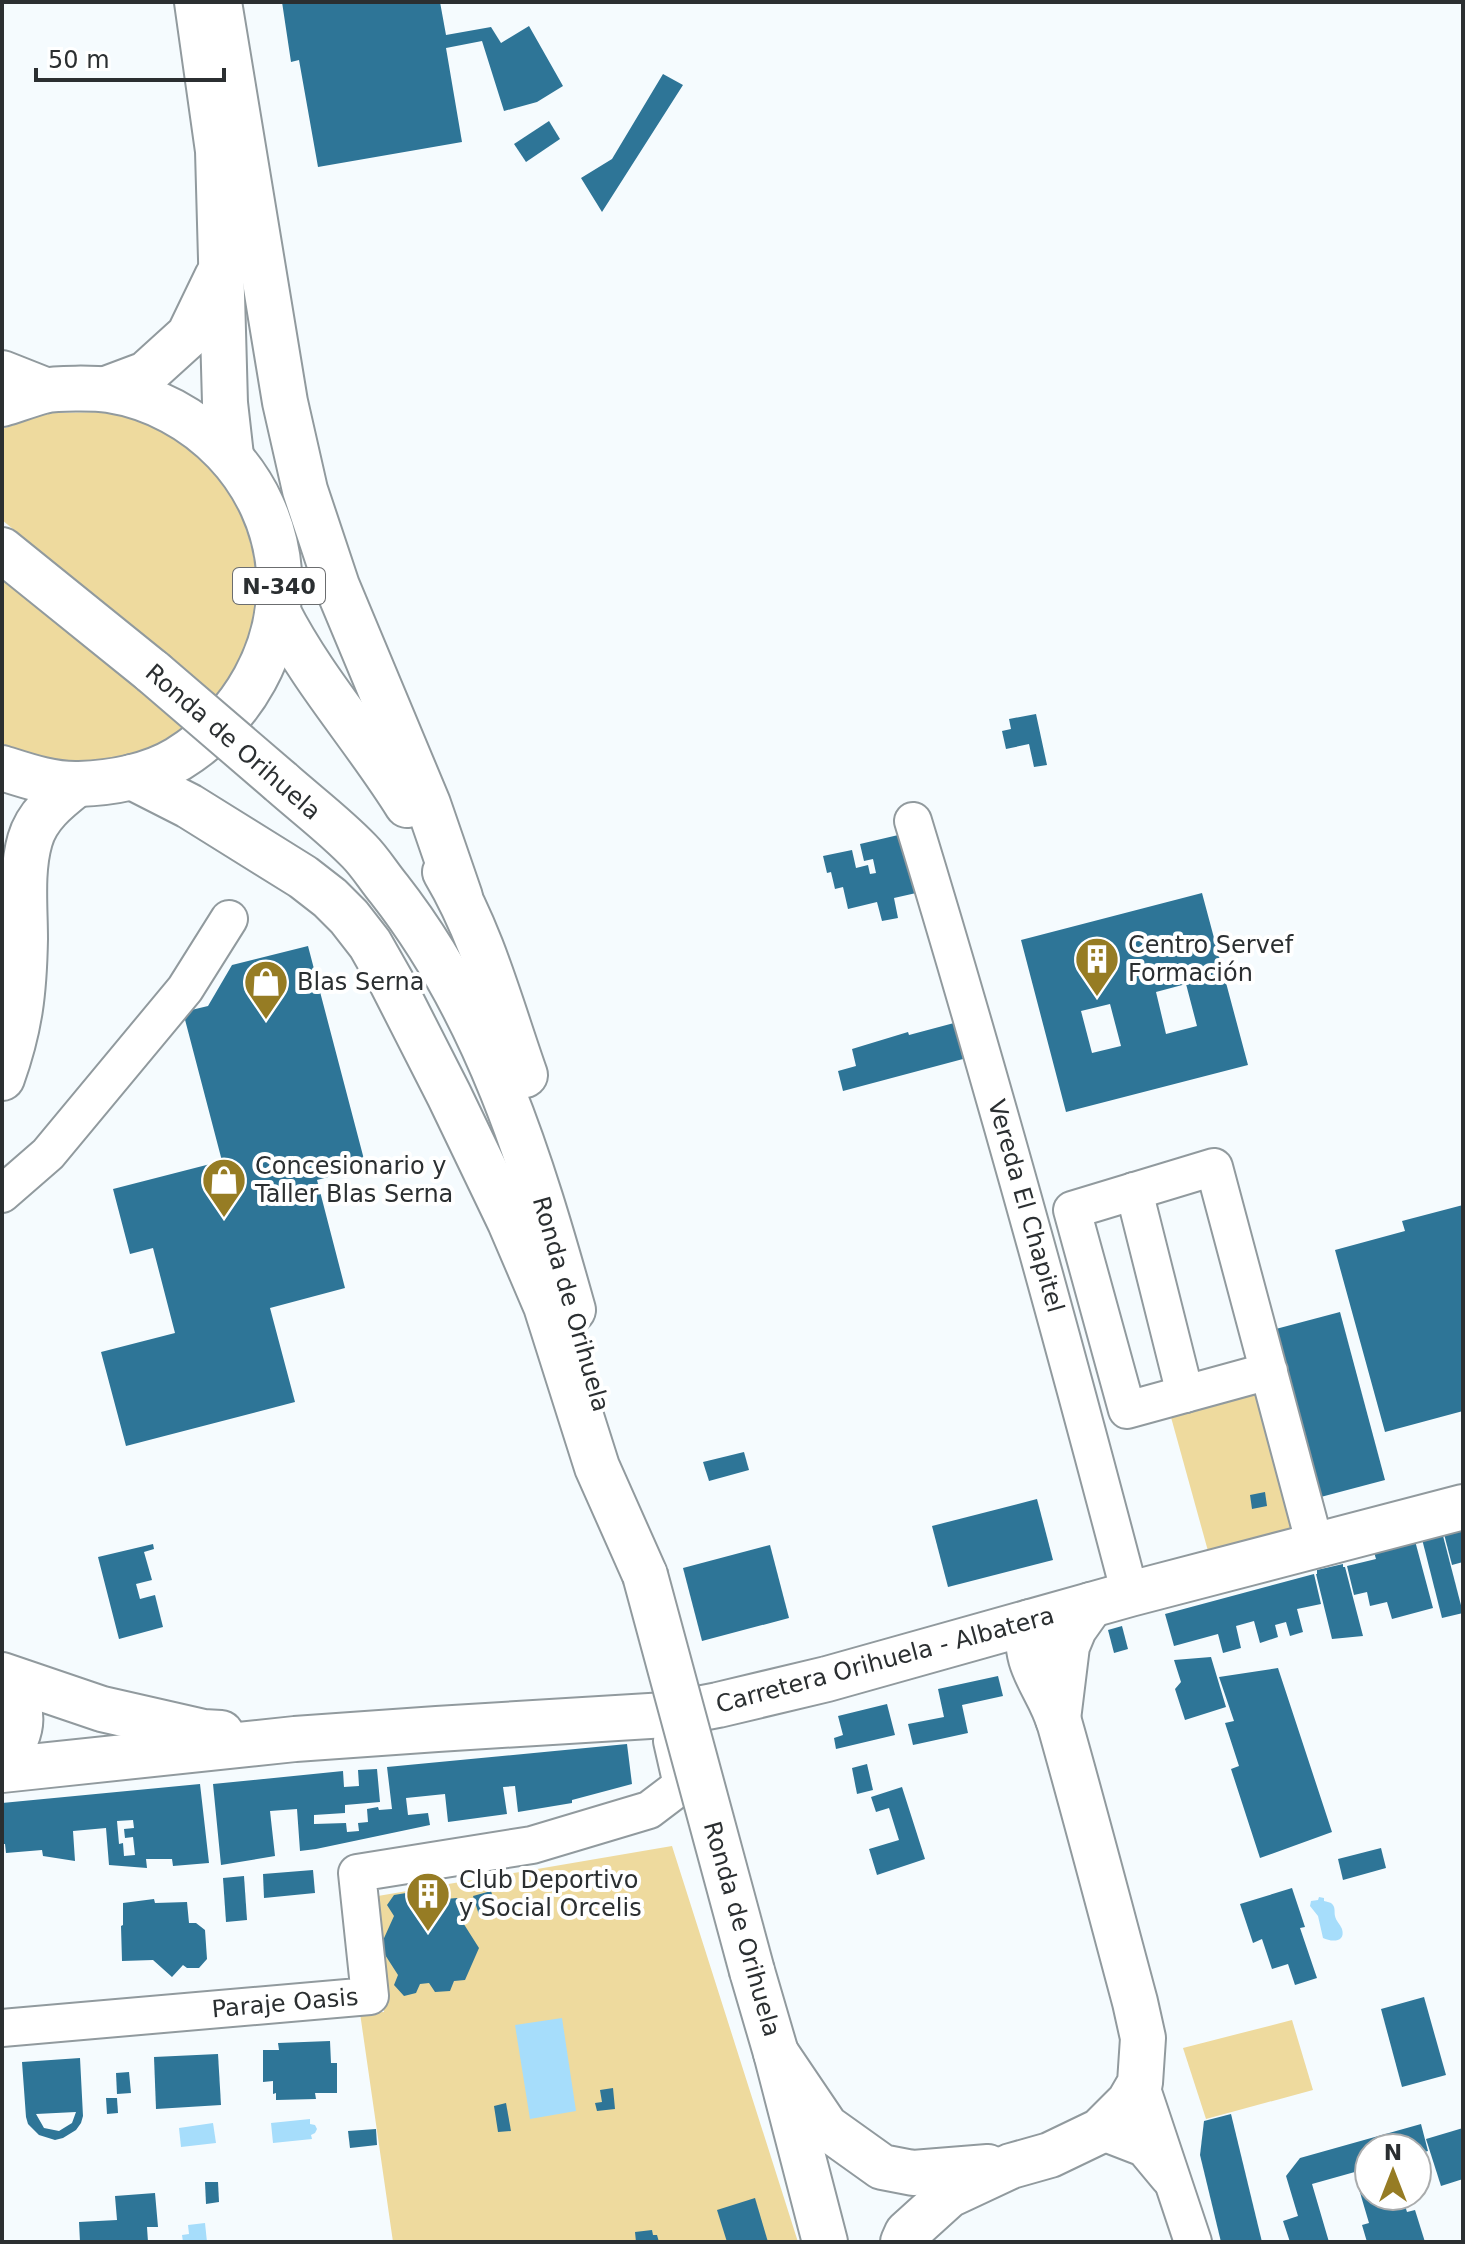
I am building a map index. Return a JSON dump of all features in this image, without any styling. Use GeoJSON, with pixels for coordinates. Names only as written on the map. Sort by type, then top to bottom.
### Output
{"type":"FeatureCollection","features":[{"type":"Feature","properties":{"kind":"main road","name":"N-340"},"geometry":{"type":"LineString","coordinates":[[197,2],[218,151],[225,403],[231,456]]}},
{"type":"Feature","properties":{"kind":"main road"},"geometry":{"type":"LineString","coordinates":[[219,2],[285,402],[305,490],[337,586],[428,804],[548,1141],[576,1260],[587,1358]]}},
{"type":"Feature","properties":{"kind":"main road","name":"N-340"},"geometry":{"type":"LineString","coordinates":[[106,389],[146,374],[189,335],[220,271]]}},
{"type":"Feature","properties":{"kind":"main road"},"geometry":{"type":"LineString","coordinates":[[2,373],[45,390]]}},
{"type":"Feature","properties":{"kind":"main road","name":"N-340"},"geometry":{"type":"LineString","coordinates":[[2,404],[45,390],[106,389],[142,397],[175,411],[205,431],[231,456],[255,490],[271,529],[279,570],[278,612],[266,657],[245,698],[214,733],[176,760],[132,777],[77,784],[38,780],[2,768]]}},
{"type":"Feature","properties":{"kind":"main road","name":"Ronda de Orihuela"},"geometry":{"type":"LineString","coordinates":[[2,550],[153,672],[359,851],[429,943],[486,1048],[542,1198],[825,2242]]}},
{"type":"Feature","properties":{"kind":"main road"},"geometry":{"type":"LineString","coordinates":[[278,612],[296,647],[384,768],[460,897]]}},
{"type":"Feature","properties":{"kind":"main road"},"geometry":{"type":"LineString","coordinates":[[132,777],[189,806],[303,877],[330,898],[370,944],[449,1095],[510,1222],[540,1292],[597,1467],[645,1575]]}},
{"type":"Feature","properties":{"kind":"main road"},"geometry":{"type":"LineString","coordinates":[[2,1078],[13,1048],[22,1006],[26,864],[30,838],[54,802],[77,784]]}},
{"type":"Feature","properties":{"kind":"main road","name":"Carretera Orihuela - Albatera"},"geometry":{"type":"LineString","coordinates":[[295,1739],[666,1715],[718,1705],[811,1683],[1463,1507]]}},
{"type":"Feature","properties":{"kind":"main road"},"geometry":{"type":"LineString","coordinates":[[1058,1719],[1067,1646],[1074,1629],[1110,1600]]}},
{"type":"Feature","properties":{"kind":"main road"},"geometry":{"type":"LineString","coordinates":[[903,2242],[907,2233],[949,2195],[1011,2166],[1050,2155],[1100,2131],[1129,2102],[1140,2083],[1143,2038],[1058,1719],[1056,1664],[1044,1637],[1030,1622]]}},
{"type":"Feature","properties":{"kind":"main road"},"geometry":{"type":"LineString","coordinates":[[936,1649],[992,1650],[1016,1661],[1058,1719]]}},
{"type":"Feature","properties":{"kind":"main road"},"geometry":{"type":"LineString","coordinates":[[2,1676],[102,1709],[203,1732],[295,1739]]}},
{"type":"Feature","properties":{"kind":"main road"},"geometry":{"type":"LineString","coordinates":[[2,1676],[17,1699],[21,1721],[16,1743],[2,1761]]}},
{"type":"Feature","properties":{"kind":"main road"},"geometry":{"type":"LineString","coordinates":[[2,1770],[295,1739]]}},
{"type":"Feature","properties":{"kind":"main road"},"geometry":{"type":"LineString","coordinates":[[776,2053],[826,2127],[882,2167],[913,2173],[1011,2166]]}},
{"type":"Feature","properties":{"kind":"street","name":"Vereda El Chapitel"},"geometry":{"type":"LineString","coordinates":[[913,821],[1043,1266],[1110,1600]]}},
{"type":"Feature","properties":{"kind":"street"},"geometry":{"type":"LineString","coordinates":[[7,1183],[48,1154],[185,989],[229,919]]}},
{"type":"Feature","properties":{"kind":"street"},"geometry":{"type":"LineString","coordinates":[[1269,1371],[1127,1410],[1072,1210],[1214,1167],[1269,1371],[1315,1545]]}},
{"type":"Feature","properties":{"kind":"street"},"geometry":{"type":"LineString","coordinates":[[1134,1191],[1185,1394]]}},
{"type":"Feature","properties":{"kind":"street","name":"Paraje Oasis"},"geometry":{"type":"LineString","coordinates":[[2,2028],[370,1996],[357,1873],[532,1845],[649,1810],[682,1785],[666,1715]]}},
{"type":"Feature","properties":{"kind":"street"},"geometry":{"type":"LineString","coordinates":[[1140,2083],[1193,2242]]}},
{"type":"Feature","properties":{"kind":"street"},"geometry":{"type":"LineString","coordinates":[[1100,2131],[1144,2148],[1173,2182]]}},
{"type":"Feature","properties":{"kind":"shaded area"},"geometry":{"type":"Polygon","coordinates":[[[104,412],[173,436],[193,450],[217,475],[236,504],[248,536],[255,569],[256,603],[249,636],[236,668],[216,697],[2,520],[2,429],[49,413],[104,412]]]}},
{"type":"Feature","properties":{"kind":"shaded area"},"geometry":{"type":"Polygon","coordinates":[[[2,573],[186,725],[147,749],[106,759],[63,761],[41,758],[2,743],[2,573]]]}},
{"type":"Feature","properties":{"kind":"shaded area"},"geometry":{"type":"Polygon","coordinates":[[[1255,1387],[1293,1528],[1208,1551],[1169,1410],[1255,1387]]]}},
{"type":"Feature","properties":{"kind":"shaded area"},"geometry":{"type":"Polygon","coordinates":[[[672,1846],[798,2242],[393,2242],[360,2013],[384,2012],[372,1897],[672,1846]]]}},
{"type":"Feature","properties":{"kind":"shaded area"},"geometry":{"type":"Polygon","coordinates":[[[1292,2020],[1313,2090],[1206,2119],[1183,2048],[1292,2020]]]}},
{"type":"Feature","properties":{"kind":"water"},"geometry":{"type":"Polygon","coordinates":[[[1319,1897],[1334,1906],[1343,1934],[1340,1939],[1323,1938],[1318,1916],[1310,1906],[1311,1901],[1319,1897]]]}},
{"type":"Feature","properties":{"kind":"water"},"geometry":{"type":"Polygon","coordinates":[[[562,2018],[576,2111],[530,2119],[515,2025],[562,2018]]]}},
{"type":"Feature","properties":{"kind":"water"},"geometry":{"type":"Polygon","coordinates":[[[310,2119],[310,2124],[317,2129],[311,2135],[312,2139],[273,2143],[271,2123],[310,2119]]]}},
{"type":"Feature","properties":{"kind":"water"},"geometry":{"type":"Polygon","coordinates":[[[213,2123],[216,2143],[181,2147],[179,2128],[213,2123]]]}},
{"type":"Feature","properties":{"kind":"water"},"geometry":{"type":"Polygon","coordinates":[[[205,2223],[207,2242],[183,2242],[182,2235],[189,2234],[188,2225],[205,2223]]]}},
{"type":"Feature","properties":{"kind":"building"},"geometry":{"type":"Polygon","coordinates":[[[282,2],[440,2],[446,35],[491,27],[501,43],[529,26],[563,86],[537,102],[504,111],[482,41],[446,48],[462,142],[318,167],[299,60],[291,62],[282,2]]]}},
{"type":"Feature","properties":{"kind":"building"},"geometry":{"type":"Polygon","coordinates":[[[663,74],[683,85],[602,212],[581,178],[612,159],[663,74]]]}},
{"type":"Feature","properties":{"kind":"building"},"geometry":{"type":"Polygon","coordinates":[[[549,121],[560,139],[526,162],[514,144],[549,121]]]}},
{"type":"Feature","properties":{"kind":"building"},"geometry":{"type":"Polygon","coordinates":[[[1036,714],[1047,765],[1034,767],[1029,744],[1006,749],[1002,731],[1011,729],[1009,719],[1036,714]]]}},
{"type":"Feature","properties":{"kind":"building"},"geometry":{"type":"Polygon","coordinates":[[[911,832],[925,891],[894,898],[898,918],[882,921],[877,902],[848,909],[843,887],[835,889],[823,856],[852,850],[856,868],[868,865],[870,874],[876,873],[873,859],[864,861],[860,844],[911,832]]]}},
{"type":"Feature","properties":{"kind":"building","name":"Centro Servef Formación"},"geometry":{"type":"Polygon","coordinates":[[[1202,893],[1248,1065],[1066,1112],[1021,940],[1202,893]],[[1186,984],[1156,992],[1166,1034],[1197,1026],[1186,984]],[[1110,1004],[1081,1011],[1092,1053],[1121,1046],[1110,1004]]]}},
{"type":"Feature","properties":{"kind":"building","name":"Concesionario y Taller Blas Serna"},"geometry":{"type":"Polygon","coordinates":[[[308,946],[366,1167],[317,1180],[345,1288],[270,1308],[295,1402],[126,1446],[101,1352],[175,1333],[153,1248],[130,1254],[113,1189],[222,1161],[183,1012],[208,1006],[232,965],[308,946]]]}},
{"type":"Feature","properties":{"kind":"building"},"geometry":{"type":"Polygon","coordinates":[[[954,1023],[963,1059],[843,1091],[838,1071],[856,1066],[852,1049],[908,1032],[909,1035],[954,1023]]]}},
{"type":"Feature","properties":{"kind":"building"},"geometry":{"type":"Polygon","coordinates":[[[1463,1205],[1463,1411],[1385,1432],[1335,1250],[1405,1231],[1402,1221],[1463,1205]]]}},
{"type":"Feature","properties":{"kind":"building"},"geometry":{"type":"Polygon","coordinates":[[[1340,1312],[1385,1480],[1317,1498],[1272,1330],[1340,1312]]]}},
{"type":"Feature","properties":{"kind":"building"},"geometry":{"type":"Polygon","coordinates":[[[744,1452],[749,1470],[709,1481],[703,1462],[744,1452]]]}},
{"type":"Feature","properties":{"kind":"building"},"geometry":{"type":"Polygon","coordinates":[[[1265,1492],[1267,1506],[1252,1509],[1250,1495],[1265,1492]]]}},
{"type":"Feature","properties":{"kind":"building"},"geometry":{"type":"Polygon","coordinates":[[[1037,1499],[1053,1560],[948,1587],[932,1526],[1037,1499]]]}},
{"type":"Feature","properties":{"kind":"building"},"geometry":{"type":"Polygon","coordinates":[[[1463,1529],[1463,1562],[1452,1565],[1444,1534],[1463,1529]]]}},
{"type":"Feature","properties":{"kind":"building"},"geometry":{"type":"Polygon","coordinates":[[[1442,1532],[1463,1613],[1442,1618],[1422,1539],[1442,1532]]]}},
{"type":"Feature","properties":{"kind":"building"},"geometry":{"type":"Polygon","coordinates":[[[1414,1537],[1433,1608],[1392,1619],[1387,1602],[1370,1606],[1367,1592],[1354,1595],[1347,1566],[1376,1559],[1373,1549],[1414,1537]]]}},
{"type":"Feature","properties":{"kind":"building"},"geometry":{"type":"Polygon","coordinates":[[[153,1544],[154,1549],[144,1552],[152,1580],[136,1584],[140,1599],[155,1595],[163,1627],[119,1639],[98,1557],[153,1544]]]}},
{"type":"Feature","properties":{"kind":"building"},"geometry":{"type":"Polygon","coordinates":[[[770,1545],[789,1618],[702,1641],[683,1568],[770,1545]]]}},
{"type":"Feature","properties":{"kind":"building"},"geometry":{"type":"Polygon","coordinates":[[[1343,1564],[1363,1636],[1332,1639],[1316,1574],[1317,1570],[1343,1564]]]}},
{"type":"Feature","properties":{"kind":"building"},"geometry":{"type":"Polygon","coordinates":[[[1314,1574],[1321,1604],[1297,1609],[1303,1632],[1290,1636],[1286,1622],[1275,1625],[1278,1637],[1260,1643],[1254,1621],[1236,1626],[1241,1648],[1223,1653],[1218,1634],[1174,1646],[1165,1614],[1314,1574]]]}},
{"type":"Feature","properties":{"kind":"building"},"geometry":{"type":"Polygon","coordinates":[[[1122,1626],[1128,1649],[1114,1653],[1108,1630],[1122,1626]]]}},
{"type":"Feature","properties":{"kind":"building"},"geometry":{"type":"Polygon","coordinates":[[[1211,1657],[1226,1707],[1185,1720],[1175,1689],[1181,1682],[1174,1660],[1211,1657]]]}},
{"type":"Feature","properties":{"kind":"building"},"geometry":{"type":"Polygon","coordinates":[[[1278,1668],[1332,1832],[1260,1858],[1231,1769],[1239,1766],[1225,1723],[1234,1721],[1219,1677],[1278,1668]]]}},
{"type":"Feature","properties":{"kind":"building"},"geometry":{"type":"Polygon","coordinates":[[[998,1676],[1003,1696],[962,1705],[968,1733],[913,1745],[908,1724],[944,1717],[938,1689],[998,1676]]]}},
{"type":"Feature","properties":{"kind":"building"},"geometry":{"type":"Polygon","coordinates":[[[887,1704],[895,1735],[836,1749],[834,1738],[843,1735],[838,1716],[887,1704]]]}},
{"type":"Feature","properties":{"kind":"building"},"geometry":{"type":"Polygon","coordinates":[[[627,1744],[632,1784],[572,1800],[572,1803],[518,1812],[515,1786],[503,1787],[507,1814],[448,1822],[445,1794],[406,1798],[408,1815],[428,1813],[430,1825],[300,1851],[297,1809],[270,1811],[275,1856],[221,1865],[213,1784],[343,1771],[344,1787],[359,1786],[358,1770],[377,1769],[380,1802],[345,1805],[345,1813],[314,1815],[314,1824],[346,1823],[347,1832],[359,1831],[358,1823],[368,1822],[367,1809],[392,1809],[387,1767],[627,1744]]]}},
{"type":"Feature","properties":{"kind":"building"},"geometry":{"type":"Polygon","coordinates":[[[867,1764],[873,1790],[857,1794],[852,1768],[867,1764]]]}},
{"type":"Feature","properties":{"kind":"building"},"geometry":{"type":"Polygon","coordinates":[[[200,1784],[209,1863],[173,1866],[172,1859],[146,1859],[147,1868],[109,1865],[106,1828],[73,1831],[75,1861],[43,1856],[42,1850],[6,1853],[5,1844],[2,1844],[2,1803],[200,1784]],[[133,1820],[117,1821],[119,1844],[123,1843],[124,1856],[135,1855],[133,1837],[125,1838],[124,1829],[134,1828],[133,1820]]]}},
{"type":"Feature","properties":{"kind":"building"},"geometry":{"type":"Polygon","coordinates":[[[902,1787],[925,1859],[877,1875],[869,1849],[899,1840],[889,1808],[876,1812],[871,1797],[902,1787]]]}},
{"type":"Feature","properties":{"kind":"building"},"geometry":{"type":"Polygon","coordinates":[[[1381,1848],[1386,1868],[1343,1880],[1338,1859],[1381,1848]]]}},
{"type":"Feature","properties":{"kind":"building"},"geometry":{"type":"Polygon","coordinates":[[[313,1870],[315,1893],[264,1898],[263,1874],[313,1870]]]}},
{"type":"Feature","properties":{"kind":"building"},"geometry":{"type":"Polygon","coordinates":[[[244,1876],[247,1920],[226,1922],[223,1878],[244,1876]]]}},
{"type":"Feature","properties":{"kind":"building"},"geometry":{"type":"Polygon","coordinates":[[[1292,1888],[1305,1927],[1300,1928],[1317,1978],[1295,1985],[1288,1964],[1272,1969],[1262,1939],[1253,1943],[1240,1904],[1292,1888]]]}},
{"type":"Feature","properties":{"kind":"building","name":"Club Deportivo y Social Orcelis"},"geometry":{"type":"Polygon","coordinates":[[[439,1890],[445,1899],[457,1898],[464,1908],[460,1918],[479,1948],[465,1980],[454,1981],[450,1991],[435,1992],[429,1983],[420,1984],[416,1993],[404,1996],[394,1985],[398,1975],[380,1947],[394,1916],[387,1905],[394,1895],[406,1893],[411,1900],[415,1892],[439,1890]]]}},
{"type":"Feature","properties":{"kind":"building"},"geometry":{"type":"Polygon","coordinates":[[[491,1891],[498,1913],[480,1918],[473,1896],[491,1891]]]}},
{"type":"Feature","properties":{"kind":"building"},"geometry":{"type":"Polygon","coordinates":[[[154,1899],[155,1903],[187,1902],[189,1923],[196,1923],[205,1930],[207,1959],[199,1968],[183,1965],[172,1977],[153,1960],[122,1961],[123,1903],[154,1899]]]}},
{"type":"Feature","properties":{"kind":"building"},"geometry":{"type":"Polygon","coordinates":[[[1424,1997],[1446,2075],[1402,2087],[1381,2009],[1424,1997]]]}},
{"type":"Feature","properties":{"kind":"building"},"geometry":{"type":"Polygon","coordinates":[[[330,2041],[331,2063],[337,2063],[337,2093],[315,2093],[316,2099],[276,2100],[273,2081],[263,2082],[263,2050],[279,2050],[278,2043],[330,2041]]]}},
{"type":"Feature","properties":{"kind":"building"},"geometry":{"type":"Polygon","coordinates":[[[218,2054],[221,2105],[156,2109],[154,2057],[218,2054]]]}},
{"type":"Feature","properties":{"kind":"building"},"geometry":{"type":"Polygon","coordinates":[[[80,2058],[83,2116],[76,2130],[55,2140],[39,2135],[28,2124],[22,2062],[80,2058]],[[76,2112],[36,2114],[44,2128],[59,2131],[72,2123],[76,2112]]]}},
{"type":"Feature","properties":{"kind":"building"},"geometry":{"type":"Polygon","coordinates":[[[129,2072],[131,2093],[117,2094],[116,2073],[129,2072]]]}},
{"type":"Feature","properties":{"kind":"building"},"geometry":{"type":"Polygon","coordinates":[[[613,2088],[615,2109],[597,2111],[595,2103],[602,2102],[600,2090],[613,2088]]]}},
{"type":"Feature","properties":{"kind":"building"},"geometry":{"type":"Polygon","coordinates":[[[106,2098],[117,2098],[118,2113],[107,2114],[106,2098]]]}},
{"type":"Feature","properties":{"kind":"building"},"geometry":{"type":"Polygon","coordinates":[[[506,2103],[511,2131],[498,2132],[494,2106],[506,2103]]]}},
{"type":"Feature","properties":{"kind":"building"},"geometry":{"type":"Polygon","coordinates":[[[1231,2114],[1262,2242],[1221,2242],[1200,2155],[1204,2121],[1231,2114]]]}},
{"type":"Feature","properties":{"kind":"building"},"geometry":{"type":"Polygon","coordinates":[[[1421,2124],[1423,2132],[1393,2132],[1421,2124]]]}},
{"type":"Feature","properties":{"kind":"building"},"geometry":{"type":"Polygon","coordinates":[[[1463,2128],[1463,2179],[1441,2186],[1433,2161],[1433,2137],[1463,2128]]]}},
{"type":"Feature","properties":{"kind":"building"},"geometry":{"type":"Polygon","coordinates":[[[376,2129],[377,2145],[350,2148],[348,2131],[376,2129]]]}},
{"type":"Feature","properties":{"kind":"building"},"geometry":{"type":"Polygon","coordinates":[[[1353,2143],[1353,2172],[1312,2184],[1329,2242],[1290,2242],[1283,2221],[1298,2216],[1286,2176],[1300,2158],[1353,2143]]]}},
{"type":"Feature","properties":{"kind":"building"},"geometry":{"type":"Polygon","coordinates":[[[205,2182],[218,2182],[219,2202],[206,2204],[205,2182]]]}},
{"type":"Feature","properties":{"kind":"building"},"geometry":{"type":"Polygon","coordinates":[[[155,2193],[158,2227],[147,2227],[148,2242],[80,2242],[79,2222],[117,2220],[115,2196],[155,2193]]]}},
{"type":"Feature","properties":{"kind":"building"},"geometry":{"type":"Polygon","coordinates":[[[755,2198],[768,2242],[727,2242],[717,2210],[755,2198]]]}},
{"type":"Feature","properties":{"kind":"building"},"geometry":{"type":"Polygon","coordinates":[[[1366,2212],[1416,2212],[1425,2242],[1367,2242],[1362,2225],[1369,2223],[1366,2212]]]}},
{"type":"Feature","properties":{"kind":"building"},"geometry":{"type":"Polygon","coordinates":[[[652,2230],[659,2242],[636,2242],[635,2232],[652,2230]]]}},
{"type":"Feature","properties":{"kind":"place","name":"Centro Servef Formación"},"geometry":{"type":"Point","coordinates":[1097,998]}},
{"type":"Feature","properties":{"kind":"place","name":"Blas Serna"},"geometry":{"type":"Point","coordinates":[266,1021]}},
{"type":"Feature","properties":{"kind":"place","name":"Concesionario y Taller Blas Serna"},"geometry":{"type":"Point","coordinates":[224,1219]}},
{"type":"Feature","properties":{"kind":"place","name":"Club Deportivo y Social Orcelis"},"geometry":{"type":"Point","coordinates":[428,1933]}}]}
